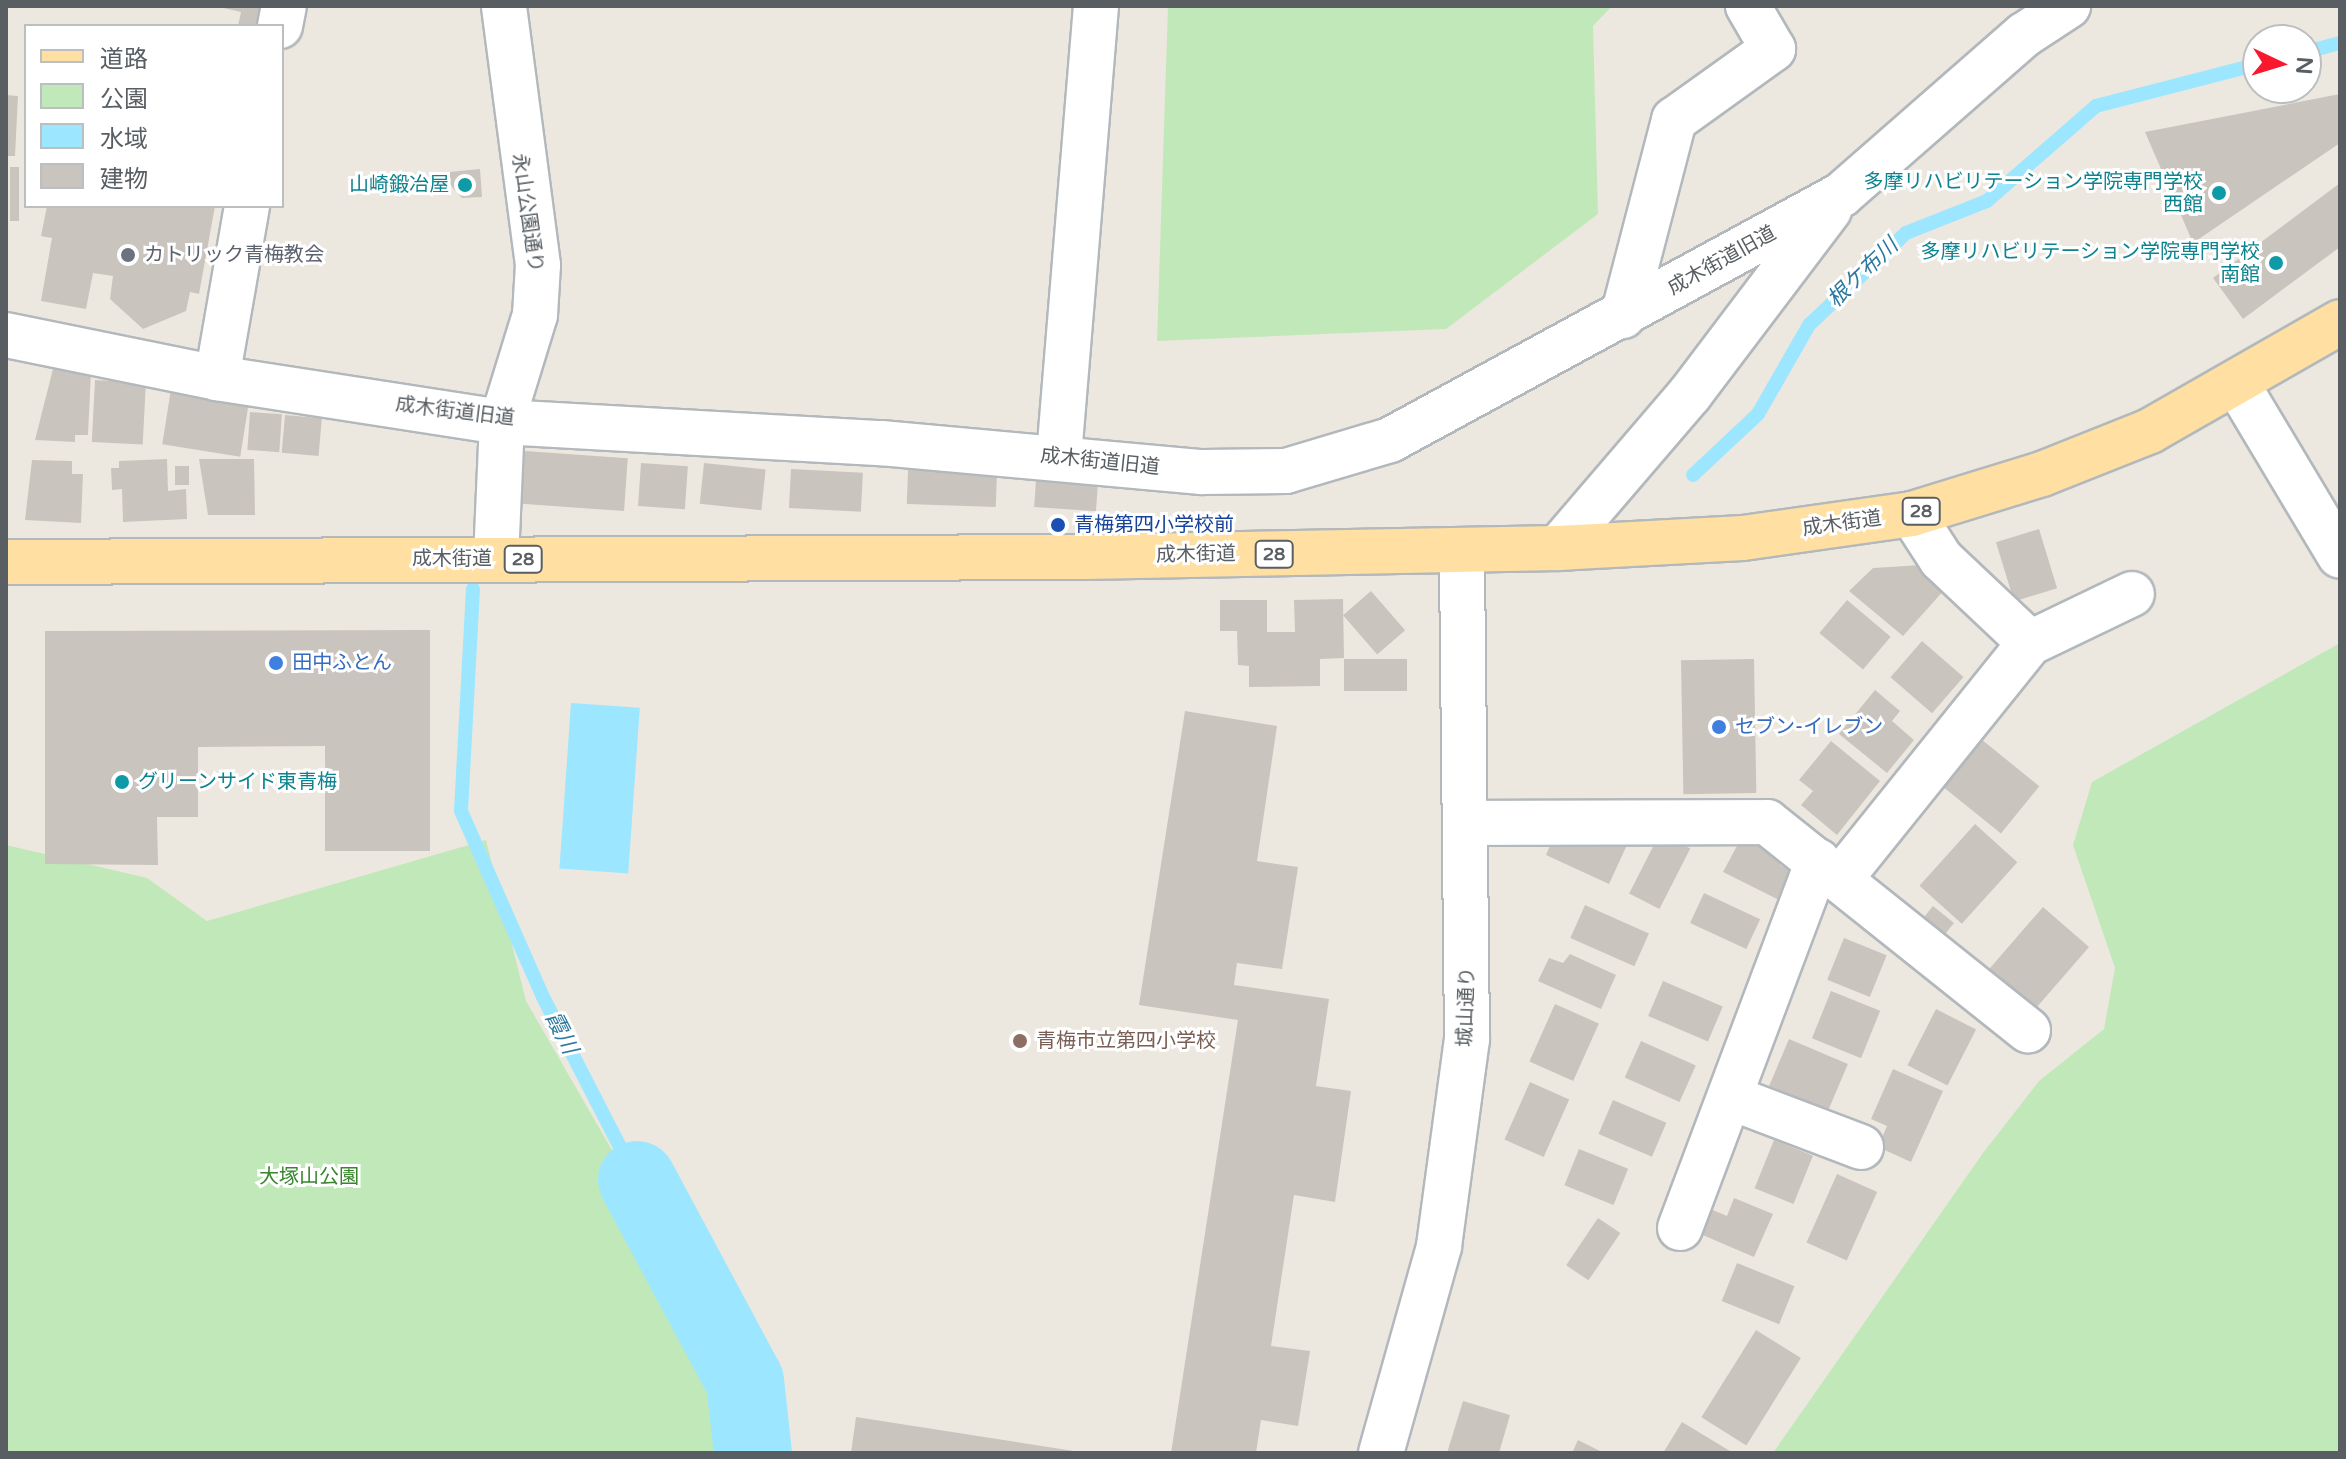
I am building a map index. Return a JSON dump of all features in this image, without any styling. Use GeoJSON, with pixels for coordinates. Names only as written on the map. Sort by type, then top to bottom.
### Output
{"type":"FeatureCollection","features":[{"type":"Feature","properties":{"kind":"main road","name":"成木街道"},"geometry":{"type":"LineString","coordinates":[[6,562],[1462,551],[1743,538],[1912,514],[2114,447],[2237,384],[2340,322]]}},
{"type":"Feature","properties":{"kind":"street","name":"永山公園通り"},"geometry":{"type":"LineString","coordinates":[[496,559],[502,422],[535,315],[538,265],[504,6]]}},
{"type":"Feature","properties":{"kind":"street"},"geometry":{"type":"LineString","coordinates":[[1059,456],[1096,6]]}},
{"type":"Feature","properties":{"kind":"street"},"geometry":{"type":"LineString","coordinates":[[1623,316],[1674,120],[1773,49],[1748,6]]}},
{"type":"Feature","properties":{"kind":"street","name":"成木街道旧道"},"geometry":{"type":"LineString","coordinates":[[6,335],[217,378],[502,422],[1059,456],[1202,472],[1286,471],[1390,440],[1841,195],[2024,35],[2068,6]]}},
{"type":"Feature","properties":{"kind":"street"},"geometry":{"type":"LineString","coordinates":[[1558,548],[1690,394],[1841,195]]}},
{"type":"Feature","properties":{"kind":"street"},"geometry":{"type":"LineString","coordinates":[[217,378],[247,208]]}},
{"type":"Feature","properties":{"kind":"street"},"geometry":{"type":"LineString","coordinates":[[2237,384],[2340,556]]}},
{"type":"Feature","properties":{"kind":"street"},"geometry":{"type":"LineString","coordinates":[[1912,514],[1941,559],[2030,643]]}},
{"type":"Feature","properties":{"kind":"street","name":"城山通り"},"geometry":{"type":"LineString","coordinates":[[1381,1453],[1415,1344],[1456,1148],[1467,1040],[1469,823],[1462,551]]}},
{"type":"Feature","properties":{"kind":"street"},"geometry":{"type":"LineString","coordinates":[[1680,1228],[1829,870],[2030,643],[2132,594]]}},
{"type":"Feature","properties":{"kind":"street"},"geometry":{"type":"LineString","coordinates":[[1469,823],[1767,822],[2028,1030]]}},
{"type":"Feature","properties":{"kind":"street"},"geometry":{"type":"LineString","coordinates":[[1732,1098],[1861,1147]]}},
{"type":"Feature","properties":{"kind":"green space"},"geometry":{"type":"Polygon","coordinates":[[[1168,6],[1612,6],[1593,26],[1598,214],[1446,329],[1157,341],[1168,6]]]}},
{"type":"Feature","properties":{"kind":"green space"},"geometry":{"type":"Polygon","coordinates":[[[2340,643],[2340,1453],[1773,1453],[1983,1153],[2039,1081],[2104,1029],[2115,968],[2073,845],[2092,782],[2340,643]]]}},
{"type":"Feature","properties":{"kind":"green space","name":"大塚山公園"},"geometry":{"type":"Polygon","coordinates":[[[486,840],[526,1001],[756,1400],[756,1453],[6,1453],[6,845],[147,878],[207,921],[486,840]]]}},
{"type":"Feature","properties":{"kind":"water"},"geometry":{"type":"Polygon","coordinates":[[[571,703],[640,708],[628,873],[559,869],[571,703]]]}},
{"type":"Feature","properties":{"kind":"building"},"geometry":{"type":"Polygon","coordinates":[[[267,6],[263,24],[238,24],[241,12],[219,7],[267,6]]]}},
{"type":"Feature","properties":{"kind":"building","name":"多摩リハビリテーション学院専門学校 西館"},"geometry":{"type":"Polygon","coordinates":[[[2340,94],[2340,143],[2193,243],[2145,132],[2289,104],[2322,104],[2322,98],[2340,94]]]}},
{"type":"Feature","properties":{"kind":"building"},"geometry":{"type":"Polygon","coordinates":[[[6,95],[18,96],[15,156],[6,156],[6,95]]]}},
{"type":"Feature","properties":{"kind":"building"},"geometry":{"type":"Polygon","coordinates":[[[10,167],[19,167],[19,221],[10,221],[10,167]]]}},
{"type":"Feature","properties":{"kind":"building","name":"山崎鍛冶屋"},"geometry":{"type":"Polygon","coordinates":[[[480,169],[482,197],[462,198],[439,173],[480,169]]]}},
{"type":"Feature","properties":{"kind":"building","name":"多摩リハビリテーション学院専門学校 南館"},"geometry":{"type":"Polygon","coordinates":[[[2340,183],[2340,247],[2243,319],[2213,278],[2340,183]]]}},
{"type":"Feature","properties":{"kind":"building","name":"カトリック青梅教会"},"geometry":{"type":"Polygon","coordinates":[[[47,208],[215,208],[199,294],[190,292],[186,311],[143,329],[110,299],[113,276],[93,273],[86,309],[41,301],[52,238],[41,236],[47,208]]]}},
{"type":"Feature","properties":{"kind":"building"},"geometry":{"type":"Polygon","coordinates":[[[54,365],[91,372],[88,435],[75,435],[75,442],[35,440],[54,365]]]}},
{"type":"Feature","properties":{"kind":"building"},"geometry":{"type":"Polygon","coordinates":[[[95,380],[146,383],[143,445],[92,442],[95,380]]]}},
{"type":"Feature","properties":{"kind":"building"},"geometry":{"type":"Polygon","coordinates":[[[171,389],[249,401],[240,457],[162,444],[171,389]]]}},
{"type":"Feature","properties":{"kind":"building"},"geometry":{"type":"Polygon","coordinates":[[[250,412],[282,414],[279,452],[247,450],[250,412]]]}},
{"type":"Feature","properties":{"kind":"building"},"geometry":{"type":"Polygon","coordinates":[[[285,415],[322,418],[319,456],[282,453],[285,415]]]}},
{"type":"Feature","properties":{"kind":"building"},"geometry":{"type":"Polygon","coordinates":[[[525,451],[628,458],[624,511],[521,504],[525,451]]]}},
{"type":"Feature","properties":{"kind":"building"},"geometry":{"type":"Polygon","coordinates":[[[167,459],[168,491],[186,489],[187,519],[123,522],[122,489],[112,490],[111,468],[119,468],[119,461],[167,459]]]}},
{"type":"Feature","properties":{"kind":"building"},"geometry":{"type":"Polygon","coordinates":[[[199,459],[254,459],[255,515],[208,515],[199,459]]]}},
{"type":"Feature","properties":{"kind":"building"},"geometry":{"type":"Polygon","coordinates":[[[32,460],[72,461],[72,474],[83,474],[81,523],[25,520],[32,460]]]}},
{"type":"Feature","properties":{"kind":"building"},"geometry":{"type":"Polygon","coordinates":[[[641,463],[688,466],[685,509],[638,506],[641,463]]]}},
{"type":"Feature","properties":{"kind":"building"},"geometry":{"type":"Polygon","coordinates":[[[704,463],[766,469],[761,510],[700,504],[704,463]]]}},
{"type":"Feature","properties":{"kind":"building"},"geometry":{"type":"Polygon","coordinates":[[[175,466],[189,466],[189,485],[175,485],[175,466]]]}},
{"type":"Feature","properties":{"kind":"building"},"geometry":{"type":"Polygon","coordinates":[[[791,469],[863,473],[861,512],[789,508],[791,469]]]}},
{"type":"Feature","properties":{"kind":"building"},"geometry":{"type":"Polygon","coordinates":[[[908,470],[997,473],[996,507],[907,504],[908,470]]]}},
{"type":"Feature","properties":{"kind":"building"},"geometry":{"type":"Polygon","coordinates":[[[1036,480],[1098,484],[1096,511],[1034,507],[1036,480]]]}},
{"type":"Feature","properties":{"kind":"building"},"geometry":{"type":"Polygon","coordinates":[[[2039,529],[2057,588],[2014,601],[1996,542],[2039,529]]]}},
{"type":"Feature","properties":{"kind":"building"},"geometry":{"type":"Polygon","coordinates":[[[1921,565],[1946,588],[1903,636],[1849,591],[1873,568],[1921,565]]]}},
{"type":"Feature","properties":{"kind":"building"},"geometry":{"type":"Polygon","coordinates":[[[1371,591],[1405,630],[1377,655],[1343,615],[1371,591]]]}},
{"type":"Feature","properties":{"kind":"building"},"geometry":{"type":"Polygon","coordinates":[[[1343,599],[1344,658],[1320,659],[1320,686],[1249,687],[1249,666],[1238,665],[1237,631],[1220,631],[1220,600],[1267,600],[1267,632],[1295,632],[1294,600],[1343,599]]]}},
{"type":"Feature","properties":{"kind":"building"},"geometry":{"type":"Polygon","coordinates":[[[1847,600],[1891,637],[1863,670],[1819,633],[1847,600]]]}},
{"type":"Feature","properties":{"kind":"building","name":"グリーンサイド東青梅"},"geometry":{"type":"Polygon","coordinates":[[[430,630],[430,851],[325,851],[325,746],[198,747],[198,817],[157,817],[158,865],[45,864],[45,631],[430,630]]]}},
{"type":"Feature","properties":{"kind":"building"},"geometry":{"type":"Polygon","coordinates":[[[1922,641],[1964,677],[1932,713],[1891,677],[1922,641]]]}},
{"type":"Feature","properties":{"kind":"building"},"geometry":{"type":"Polygon","coordinates":[[[1344,659],[1407,659],[1407,691],[1344,691],[1344,659]]]}},
{"type":"Feature","properties":{"kind":"building","name":"セブン-イレブン"},"geometry":{"type":"Polygon","coordinates":[[[1754,659],[1756,793],[1683,794],[1681,660],[1754,659]]]}},
{"type":"Feature","properties":{"kind":"building"},"geometry":{"type":"Polygon","coordinates":[[[1875,690],[1900,711],[1892,721],[1914,740],[1887,773],[1839,734],[1875,690]]]}},
{"type":"Feature","properties":{"kind":"building"},"geometry":{"type":"Polygon","coordinates":[[[1185,711],[1277,726],[1257,861],[1298,867],[1282,969],[1237,963],[1234,985],[1329,999],[1316,1086],[1351,1091],[1335,1202],[1294,1195],[1271,1346],[1310,1351],[1298,1426],[1261,1420],[1256,1453],[1171,1453],[1238,1020],[1139,1005],[1185,711]]]}},
{"type":"Feature","properties":{"kind":"building"},"geometry":{"type":"Polygon","coordinates":[[[1981,739],[2039,786],[2001,834],[1943,786],[1981,739]]]}},
{"type":"Feature","properties":{"kind":"building"},"geometry":{"type":"Polygon","coordinates":[[[1831,741],[1880,781],[1837,835],[1801,805],[1813,791],[1799,780],[1831,741]]]}},
{"type":"Feature","properties":{"kind":"building"},"geometry":{"type":"Polygon","coordinates":[[[1975,824],[2017,862],[1962,924],[1919,886],[1975,824]]]}},
{"type":"Feature","properties":{"kind":"building"},"geometry":{"type":"Polygon","coordinates":[[[1586,825],[1627,845],[1609,884],[1546,855],[1554,836],[1576,846],[1586,825]]]}},
{"type":"Feature","properties":{"kind":"building"},"geometry":{"type":"Polygon","coordinates":[[[1745,831],[1786,853],[1780,865],[1794,872],[1781,901],[1723,872],[1745,831]]]}},
{"type":"Feature","properties":{"kind":"building"},"geometry":{"type":"Polygon","coordinates":[[[1660,833],[1690,848],[1659,909],[1629,894],[1660,833]]]}},
{"type":"Feature","properties":{"kind":"building"},"geometry":{"type":"Polygon","coordinates":[[[1704,893],[1760,919],[1746,949],[1690,923],[1704,893]]]}},
{"type":"Feature","properties":{"kind":"building"},"geometry":{"type":"Polygon","coordinates":[[[1585,905],[1649,933],[1634,966],[1570,938],[1585,905]]]}},
{"type":"Feature","properties":{"kind":"building"},"geometry":{"type":"Polygon","coordinates":[[[1933,906],[1954,923],[1938,943],[1917,926],[1933,906]]]}},
{"type":"Feature","properties":{"kind":"building"},"geometry":{"type":"Polygon","coordinates":[[[2043,907],[2089,947],[2033,1011],[1987,971],[2043,907]]]}},
{"type":"Feature","properties":{"kind":"building"},"geometry":{"type":"Polygon","coordinates":[[[1844,938],[1887,955],[1870,997],[1827,980],[1844,938]]]}},
{"type":"Feature","properties":{"kind":"building"},"geometry":{"type":"Polygon","coordinates":[[[1570,954],[1616,975],[1601,1009],[1538,981],[1549,958],[1563,963],[1570,954]]]}},
{"type":"Feature","properties":{"kind":"building"},"geometry":{"type":"Polygon","coordinates":[[[1663,981],[1723,1006],[1708,1041],[1648,1016],[1663,981]]]}},
{"type":"Feature","properties":{"kind":"building"},"geometry":{"type":"Polygon","coordinates":[[[1831,991],[1880,1011],[1861,1058],[1812,1038],[1831,991]]]}},
{"type":"Feature","properties":{"kind":"building"},"geometry":{"type":"Polygon","coordinates":[[[1555,1004],[1599,1024],[1573,1081],[1529,1062],[1555,1004]]]}},
{"type":"Feature","properties":{"kind":"building"},"geometry":{"type":"Polygon","coordinates":[[[1936,1009],[1976,1029],[1947,1086],[1907,1065],[1936,1009]]]}},
{"type":"Feature","properties":{"kind":"building"},"geometry":{"type":"Polygon","coordinates":[[[1789,1039],[1848,1064],[1828,1111],[1769,1086],[1789,1039]]]}},
{"type":"Feature","properties":{"kind":"building"},"geometry":{"type":"Polygon","coordinates":[[[1641,1041],[1696,1065],[1680,1102],[1625,1078],[1641,1041]]]}},
{"type":"Feature","properties":{"kind":"building"},"geometry":{"type":"Polygon","coordinates":[[[1893,1069],[1943,1091],[1911,1162],[1878,1147],[1887,1126],[1871,1119],[1893,1069]]]}},
{"type":"Feature","properties":{"kind":"building"},"geometry":{"type":"Polygon","coordinates":[[[1530,1082],[1569,1099],[1544,1157],[1504,1140],[1530,1082]]]}},
{"type":"Feature","properties":{"kind":"building"},"geometry":{"type":"Polygon","coordinates":[[[1613,1100],[1666,1123],[1652,1157],[1599,1134],[1613,1100]]]}},
{"type":"Feature","properties":{"kind":"building"},"geometry":{"type":"Polygon","coordinates":[[[1774,1140],[1813,1156],[1793,1204],[1755,1188],[1774,1140]]]}},
{"type":"Feature","properties":{"kind":"building"},"geometry":{"type":"Polygon","coordinates":[[[1579,1149],[1628,1169],[1614,1205],[1564,1185],[1579,1149]]]}},
{"type":"Feature","properties":{"kind":"building"},"geometry":{"type":"Polygon","coordinates":[[[1837,1174],[1877,1192],[1847,1260],[1806,1243],[1837,1174]]]}},
{"type":"Feature","properties":{"kind":"building"},"geometry":{"type":"Polygon","coordinates":[[[1734,1198],[1773,1214],[1754,1257],[1698,1233],[1708,1208],[1727,1216],[1734,1198]]]}},
{"type":"Feature","properties":{"kind":"building"},"geometry":{"type":"Polygon","coordinates":[[[1598,1218],[1620,1233],[1589,1280],[1566,1265],[1598,1218]]]}},
{"type":"Feature","properties":{"kind":"building"},"geometry":{"type":"Polygon","coordinates":[[[1737,1263],[1794,1286],[1779,1324],[1722,1301],[1737,1263]]]}},
{"type":"Feature","properties":{"kind":"building"},"geometry":{"type":"Polygon","coordinates":[[[1756,1330],[1801,1358],[1746,1445],[1701,1417],[1756,1330]]]}},
{"type":"Feature","properties":{"kind":"building"},"geometry":{"type":"Polygon","coordinates":[[[1463,1401],[1510,1415],[1499,1453],[1447,1453],[1463,1401]]]}},
{"type":"Feature","properties":{"kind":"building"},"geometry":{"type":"Polygon","coordinates":[[[856,1417],[1074,1451],[1074,1453],[851,1453],[856,1417]]]}},
{"type":"Feature","properties":{"kind":"building"},"geometry":{"type":"Polygon","coordinates":[[[1682,1422],[1730,1451],[1729,1453],[1663,1453],[1682,1422]]]}},
{"type":"Feature","properties":{"kind":"building"},"geometry":{"type":"Polygon","coordinates":[[[1578,1440],[1604,1453],[1572,1453],[1578,1440]]]}},
{"type":"Feature","properties":{"kind":"waterway","name":"根ケ布川"},"geometry":{"type":"LineString","coordinates":[[2322,48],[2340,43]]}},
{"type":"Feature","properties":{"kind":"waterway","name":"根ケ布川"},"geometry":{"type":"LineString","coordinates":[[1693,475],[1758,414],[1809,325],[1906,233],[1987,201],[2096,106],[2242,68]]}},
{"type":"Feature","properties":{"kind":"waterway","name":"霞川"},"geometry":{"type":"LineString","coordinates":[[473,589],[461,811],[543,997],[637,1180]]}},
{"type":"Feature","properties":{"kind":"waterway","name":"霞川"},"geometry":{"type":"LineString","coordinates":[[637,1180],[745,1381],[753,1453]]}},
{"type":"Feature","properties":{"kind":"place","name":"山崎鍛冶屋"},"geometry":{"type":"Point","coordinates":[465,185]}},
{"type":"Feature","properties":{"kind":"place","name":"多摩リハビリテーション学院専門学校 西館"},"geometry":{"type":"Point","coordinates":[2219,193]}},
{"type":"Feature","properties":{"kind":"place","name":"カトリック青梅教会"},"geometry":{"type":"Point","coordinates":[128,255]}},
{"type":"Feature","properties":{"kind":"place","name":"多摩リハビリテーション学院専門学校 南館"},"geometry":{"type":"Point","coordinates":[2276,263]}},
{"type":"Feature","properties":{"kind":"place","name":"青梅第四小学校前"},"geometry":{"type":"Point","coordinates":[1058,525]}},
{"type":"Feature","properties":{"kind":"place","name":"田中ふとん"},"geometry":{"type":"Point","coordinates":[276,663]}},
{"type":"Feature","properties":{"kind":"place","name":"セブン-イレブン"},"geometry":{"type":"Point","coordinates":[1719,727]}},
{"type":"Feature","properties":{"kind":"place","name":"グリーンサイド東青梅"},"geometry":{"type":"Point","coordinates":[122,782]}},
{"type":"Feature","properties":{"kind":"place","name":"青梅市立第四小学校"},"geometry":{"type":"Point","coordinates":[1020,1041]}}]}
